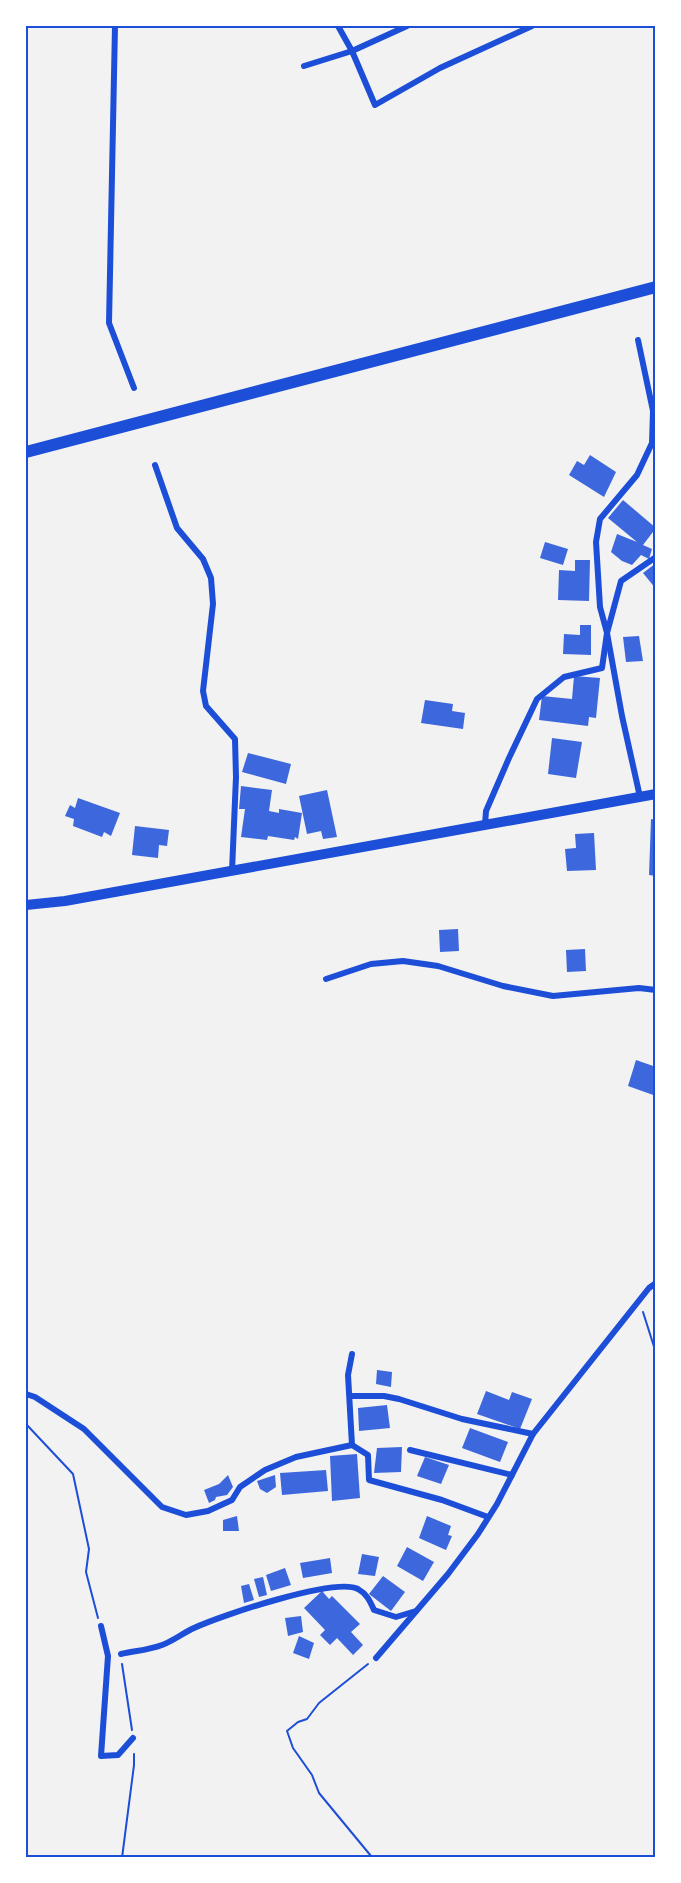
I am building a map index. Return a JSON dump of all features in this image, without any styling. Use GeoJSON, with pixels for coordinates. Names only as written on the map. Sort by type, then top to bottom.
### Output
{"type":"FeatureCollection","features":[{"type":"Feature","properties":{"kind":"main road"},"geometry":{"type":"LineString","coordinates":[[26,452],[461,336],[656,287]]}},
{"type":"Feature","properties":{"kind":"street"},"geometry":{"type":"LineString","coordinates":[[115,26],[109,323],[134,388]]}},
{"type":"Feature","properties":{"kind":"street"},"geometry":{"type":"LineString","coordinates":[[338,26],[375,105],[440,68],[519,29],[532,26]]}},
{"type":"Feature","properties":{"kind":"street"},"geometry":{"type":"LineString","coordinates":[[304,66],[351,51],[407,26]]}},
{"type":"Feature","properties":{"kind":"street"},"geometry":{"type":"LineString","coordinates":[[638,340],[653,411],[652,443],[638,475],[600,519],[596,553],[600,607],[640,797]]}},
{"type":"Feature","properties":{"kind":"street"},"geometry":{"type":"LineString","coordinates":[[155,465],[177,528],[203,559],[211,578],[213,604],[202,691],[206,706],[235,739],[236,777],[232,871]]}},
{"type":"Feature","properties":{"kind":"street"},"geometry":{"type":"LineString","coordinates":[[486,825],[486,811],[508,758],[537,699],[564,677],[602,668],[607,633],[621,581],[656,557]]}},
{"type":"Feature","properties":{"kind":"street"},"geometry":{"type":"LineString","coordinates":[[26,905],[64,902],[656,794]]}},
{"type":"Feature","properties":{"kind":"street"},"geometry":{"type":"LineString","coordinates":[[326,979],[371,964],[403,961],[438,966],[502,986],[553,996],[639,988],[656,990]]}},
{"type":"Feature","properties":{"kind":"street"},"geometry":{"type":"LineString","coordinates":[[376,1658],[448,1574],[488,1518],[533,1434],[639,1301],[656,1284]]}},
{"type":"Feature","properties":{"kind":"street"},"geometry":{"type":"LineString","coordinates":[[352,1354],[348,1375],[352,1445]]}},
{"type":"Feature","properties":{"kind":"street"},"geometry":{"type":"LineString","coordinates":[[26,1394],[44,1403],[84,1430],[162,1507],[186,1515],[208,1511],[232,1500],[240,1487],[265,1470],[296,1457],[352,1445],[368,1455],[369,1480],[442,1500],[488,1518]]}},
{"type":"Feature","properties":{"kind":"street"},"geometry":{"type":"LineString","coordinates":[[350,1396],[384,1396],[399,1399],[462,1419],[533,1434]]}},
{"type":"Feature","properties":{"kind":"street"},"geometry":{"type":"LineString","coordinates":[[410,1450],[512,1476]]}},
{"type":"Feature","properties":{"kind":"street"},"geometry":{"type":"LineString","coordinates":[[121,1654],[161,1646],[193,1628],[217,1619],[306,1592],[356,1588],[368,1596],[374,1610],[396,1617],[418,1611]]}},
{"type":"Feature","properties":{"kind":"street"},"geometry":{"type":"LineString","coordinates":[[101,1626],[108,1656],[101,1756],[118,1755],[134,1738]]}},
{"type":"Feature","properties":{"kind":"path"},"geometry":{"type":"LineString","coordinates":[[639,1301],[656,1353]]}},
{"type":"Feature","properties":{"kind":"path"},"geometry":{"type":"LineString","coordinates":[[370,1857],[319,1793],[312,1775],[293,1748],[287,1731],[298,1722],[307,1719],[319,1703],[376,1658]]}},
{"type":"Feature","properties":{"kind":"building"},"geometry":{"type":"Polygon","coordinates":[[[590,455],[616,472],[604,497],[569,475],[577,461],[584,465],[590,455]]]}},
{"type":"Feature","properties":{"kind":"building"},"geometry":{"type":"Polygon","coordinates":[[[623,500],[656,528],[643,545],[652,549],[649,559],[641,555],[632,565],[622,561],[611,552],[617,534],[637,542],[608,518],[623,500]]]}},
{"type":"Feature","properties":{"kind":"building"},"geometry":{"type":"Polygon","coordinates":[[[545,542],[568,549],[563,565],[540,558],[545,542]]]}},
{"type":"Feature","properties":{"kind":"building"},"geometry":{"type":"Polygon","coordinates":[[[575,560],[590,560],[589,601],[558,600],[559,570],[575,571],[575,560]]]}},
{"type":"Feature","properties":{"kind":"building"},"geometry":{"type":"Polygon","coordinates":[[[656,563],[656,589],[643,573],[656,563]]]}},
{"type":"Feature","properties":{"kind":"building"},"geometry":{"type":"Polygon","coordinates":[[[580,625],[591,625],[591,655],[563,654],[564,634],[580,635],[580,625]]]}},
{"type":"Feature","properties":{"kind":"building"},"geometry":{"type":"Polygon","coordinates":[[[639,636],[643,661],[626,662],[623,637],[639,636]]]}},
{"type":"Feature","properties":{"kind":"building"},"geometry":{"type":"Polygon","coordinates":[[[574,676],[600,678],[596,718],[589,717],[588,726],[539,720],[542,696],[572,699],[574,676]]]}},
{"type":"Feature","properties":{"kind":"building"},"geometry":{"type":"Polygon","coordinates":[[[425,700],[453,704],[452,711],[465,713],[463,729],[421,723],[425,700]]]}},
{"type":"Feature","properties":{"kind":"building"},"geometry":{"type":"Polygon","coordinates":[[[552,738],[582,742],[576,778],[548,774],[552,738]]]}},
{"type":"Feature","properties":{"kind":"building"},"geometry":{"type":"Polygon","coordinates":[[[248,753],[291,764],[286,784],[242,772],[248,753]]]}},
{"type":"Feature","properties":{"kind":"building"},"geometry":{"type":"Polygon","coordinates":[[[241,786],[272,790],[269,811],[279,813],[279,809],[302,813],[298,839],[268,836],[267,840],[241,837],[245,809],[239,809],[241,786]]]}},
{"type":"Feature","properties":{"kind":"building"},"geometry":{"type":"Polygon","coordinates":[[[327,790],[337,837],[323,839],[321,831],[307,834],[299,796],[327,790]]]}},
{"type":"Feature","properties":{"kind":"building"},"geometry":{"type":"Polygon","coordinates":[[[78,798],[120,813],[111,836],[104,832],[102,837],[73,826],[74,819],[65,816],[70,805],[75,808],[78,798]]]}},
{"type":"Feature","properties":{"kind":"building"},"geometry":{"type":"Polygon","coordinates":[[[651,819],[656,820],[656,876],[649,875],[651,819]]]}},
{"type":"Feature","properties":{"kind":"building"},"geometry":{"type":"Polygon","coordinates":[[[135,826],[169,830],[167,846],[159,845],[158,858],[132,855],[135,826]]]}},
{"type":"Feature","properties":{"kind":"building"},"geometry":{"type":"Polygon","coordinates":[[[594,833],[596,870],[567,871],[565,849],[576,848],[575,834],[594,833]]]}},
{"type":"Feature","properties":{"kind":"building"},"geometry":{"type":"Polygon","coordinates":[[[458,929],[459,951],[440,952],[439,930],[458,929]]]}},
{"type":"Feature","properties":{"kind":"building"},"geometry":{"type":"Polygon","coordinates":[[[585,949],[586,971],[567,972],[566,950],[585,949]]]}},
{"type":"Feature","properties":{"kind":"building"},"geometry":{"type":"Polygon","coordinates":[[[636,1060],[656,1067],[656,1096],[628,1086],[636,1060]]]}},
{"type":"Feature","properties":{"kind":"building"},"geometry":{"type":"Polygon","coordinates":[[[377,1370],[392,1372],[391,1387],[376,1384],[377,1370]]]}},
{"type":"Feature","properties":{"kind":"building"},"geometry":{"type":"Polygon","coordinates":[[[486,1391],[509,1400],[512,1392],[532,1399],[520,1429],[477,1414],[486,1391]]]}},
{"type":"Feature","properties":{"kind":"building"},"geometry":{"type":"Polygon","coordinates":[[[387,1405],[390,1428],[359,1431],[358,1408],[387,1405]]]}},
{"type":"Feature","properties":{"kind":"building"},"geometry":{"type":"Polygon","coordinates":[[[470,1428],[508,1442],[500,1462],[462,1448],[470,1428]]]}},
{"type":"Feature","properties":{"kind":"building"},"geometry":{"type":"Polygon","coordinates":[[[402,1447],[401,1472],[374,1473],[377,1448],[402,1447]]]}},
{"type":"Feature","properties":{"kind":"building"},"geometry":{"type":"Polygon","coordinates":[[[357,1454],[360,1498],[332,1501],[330,1456],[357,1454]]]}},
{"type":"Feature","properties":{"kind":"building"},"geometry":{"type":"Polygon","coordinates":[[[425,1457],[449,1465],[441,1484],[417,1476],[425,1457]]]}},
{"type":"Feature","properties":{"kind":"building"},"geometry":{"type":"Polygon","coordinates":[[[326,1470],[328,1491],[282,1495],[280,1473],[326,1470]]]}},
{"type":"Feature","properties":{"kind":"building"},"geometry":{"type":"Polygon","coordinates":[[[228,1475],[233,1487],[227,1495],[216,1497],[209,1503],[204,1490],[219,1484],[228,1475]]]}},
{"type":"Feature","properties":{"kind":"building"},"geometry":{"type":"Polygon","coordinates":[[[275,1475],[276,1487],[267,1493],[260,1489],[257,1481],[275,1475]]]}},
{"type":"Feature","properties":{"kind":"building"},"geometry":{"type":"Polygon","coordinates":[[[237,1516],[239,1531],[223,1531],[223,1520],[237,1516]]]}},
{"type":"Feature","properties":{"kind":"building"},"geometry":{"type":"Polygon","coordinates":[[[427,1516],[451,1526],[448,1535],[452,1536],[446,1550],[419,1538],[427,1516]]]}},
{"type":"Feature","properties":{"kind":"building"},"geometry":{"type":"Polygon","coordinates":[[[407,1547],[434,1562],[423,1581],[397,1566],[407,1547]]]}},
{"type":"Feature","properties":{"kind":"building"},"geometry":{"type":"Polygon","coordinates":[[[362,1554],[379,1557],[375,1576],[358,1574],[362,1554]]]}},
{"type":"Feature","properties":{"kind":"building"},"geometry":{"type":"Polygon","coordinates":[[[330,1558],[332,1573],[303,1578],[300,1563],[330,1558]]]}},
{"type":"Feature","properties":{"kind":"building"},"geometry":{"type":"Polygon","coordinates":[[[285,1568],[291,1585],[271,1591],[266,1575],[285,1568]]]}},
{"type":"Feature","properties":{"kind":"building"},"geometry":{"type":"Polygon","coordinates":[[[383,1576],[405,1592],[391,1611],[369,1594],[383,1576]]]}},
{"type":"Feature","properties":{"kind":"building"},"geometry":{"type":"Polygon","coordinates":[[[263,1577],[267,1595],[259,1597],[254,1579],[263,1577]]]}},
{"type":"Feature","properties":{"kind":"building"},"geometry":{"type":"Polygon","coordinates":[[[249,1584],[254,1600],[244,1603],[241,1586],[249,1584]]]}},
{"type":"Feature","properties":{"kind":"building"},"geometry":{"type":"Polygon","coordinates":[[[322,1591],[329,1599],[332,1596],[360,1624],[351,1632],[363,1645],[353,1655],[337,1638],[330,1645],[320,1635],[325,1630],[304,1608],[322,1591]]]}},
{"type":"Feature","properties":{"kind":"building"},"geometry":{"type":"Polygon","coordinates":[[[301,1616],[303,1632],[288,1636],[285,1618],[301,1616]]]}},
{"type":"Feature","properties":{"kind":"building"},"geometry":{"type":"Polygon","coordinates":[[[299,1636],[314,1643],[309,1659],[293,1653],[299,1636]]]}}]}
